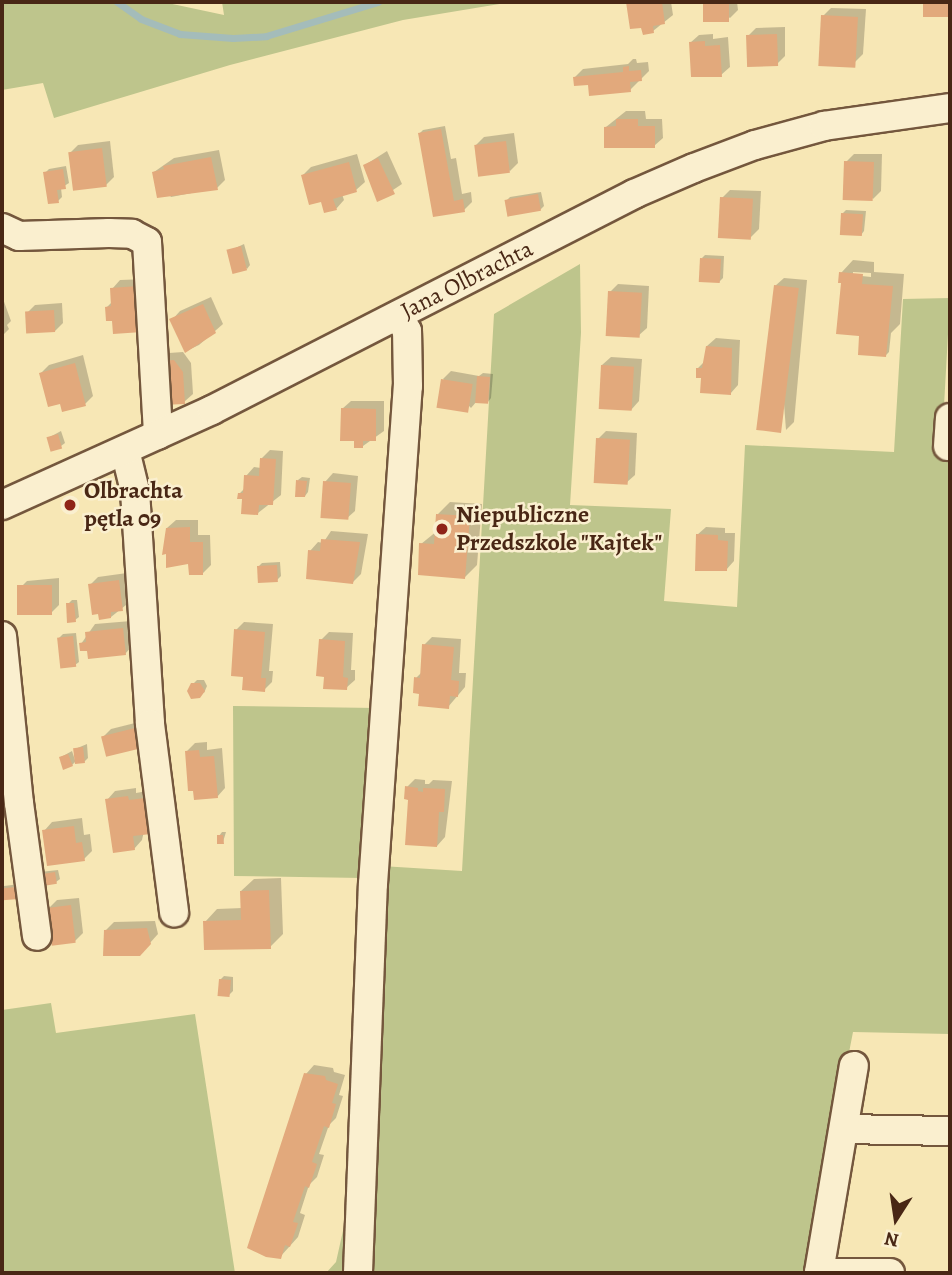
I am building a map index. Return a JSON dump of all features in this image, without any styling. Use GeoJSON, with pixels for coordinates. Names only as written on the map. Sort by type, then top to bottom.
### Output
{"type":"FeatureCollection","features":[{"type":"Feature","properties":{"kind":"street","name":"Jana Olbrachta"},"geometry":{"type":"LineString","coordinates":[[2,505],[158,435],[310,362],[634,194],[723,156],[824,126],[950,108]]}},
{"type":"Feature","properties":{"kind":"street"},"geometry":{"type":"LineString","coordinates":[[2,228],[19,236],[132,234],[147,242],[158,435]]}},
{"type":"Feature","properties":{"kind":"street"},"geometry":{"type":"LineString","coordinates":[[358,1272],[373,884],[408,386],[407,331],[398,315]]}},
{"type":"Feature","properties":{"kind":"street"},"geometry":{"type":"LineString","coordinates":[[948,446],[950,418]]}},
{"type":"Feature","properties":{"kind":"street"},"geometry":{"type":"LineString","coordinates":[[125,450],[135,491],[150,724],[174,912]]}},
{"type":"Feature","properties":{"kind":"street"},"geometry":{"type":"LineString","coordinates":[[2,636],[19,803],[37,936]]}},
{"type":"Feature","properties":{"kind":"street"},"geometry":{"type":"LineString","coordinates":[[854,1066],[819,1273],[890,1273]]}},
{"type":"Feature","properties":{"kind":"street"},"geometry":{"type":"LineString","coordinates":[[844,1129],[947,1131]]}},
{"type":"Feature","properties":{"kind":"green space"},"geometry":{"type":"Polygon","coordinates":[[[2,2],[163,2],[224,15],[222,2],[511,2],[403,20],[230,65],[54,118],[43,83],[2,90],[2,2]]]}},
{"type":"Feature","properties":{"kind":"green space"},"geometry":{"type":"Polygon","coordinates":[[[580,264],[581,333],[570,505],[671,509],[664,601],[737,607],[745,445],[894,452],[903,299],[950,298],[941,460],[950,461],[950,1034],[853,1032],[806,1273],[326,1273],[336,1262],[353,1186],[362,878],[234,876],[233,706],[376,708],[365,865],[462,871],[494,314],[580,264]]]}},
{"type":"Feature","properties":{"kind":"green space"},"geometry":{"type":"Polygon","coordinates":[[[51,1003],[56,1033],[195,1014],[235,1273],[2,1273],[2,1010],[51,1003]]]}},
{"type":"Feature","properties":{"kind":"building"},"geometry":{"type":"Polygon","coordinates":[[[626,2],[662,2],[665,24],[653,26],[654,33],[643,35],[641,28],[630,29],[626,2]]]}},
{"type":"Feature","properties":{"kind":"building"},"geometry":{"type":"Polygon","coordinates":[[[703,2],[729,2],[729,22],[703,22],[703,2]]]}},
{"type":"Feature","properties":{"kind":"building"},"geometry":{"type":"Polygon","coordinates":[[[923,2],[950,2],[950,17],[923,17],[923,2]]]}},
{"type":"Feature","properties":{"kind":"building"},"geometry":{"type":"Polygon","coordinates":[[[821,15],[858,17],[855,68],[818,66],[821,15]]]}},
{"type":"Feature","properties":{"kind":"building"},"geometry":{"type":"Polygon","coordinates":[[[777,34],[778,66],[747,67],[746,35],[777,34]]]}},
{"type":"Feature","properties":{"kind":"building"},"geometry":{"type":"Polygon","coordinates":[[[705,41],[705,46],[720,45],[722,77],[691,77],[689,42],[705,41]]]}},
{"type":"Feature","properties":{"kind":"building"},"geometry":{"type":"Polygon","coordinates":[[[629,66],[629,71],[641,70],[642,81],[630,82],[631,92],[589,96],[588,85],[574,86],[573,77],[623,72],[623,67],[629,66]]]}},
{"type":"Feature","properties":{"kind":"building"},"geometry":{"type":"Polygon","coordinates":[[[616,119],[638,119],[638,126],[655,126],[655,148],[604,148],[604,127],[616,126],[616,119]]]}},
{"type":"Feature","properties":{"kind":"building"},"geometry":{"type":"Polygon","coordinates":[[[441,129],[454,201],[463,199],[465,212],[433,217],[418,133],[441,129]]]}},
{"type":"Feature","properties":{"kind":"building"},"geometry":{"type":"Polygon","coordinates":[[[506,141],[510,173],[478,177],[474,145],[506,141]]]}},
{"type":"Feature","properties":{"kind":"building"},"geometry":{"type":"Polygon","coordinates":[[[102,148],[107,187],[73,191],[68,152],[102,148]]]}},
{"type":"Feature","properties":{"kind":"building"},"geometry":{"type":"Polygon","coordinates":[[[211,157],[218,190],[157,198],[152,172],[164,169],[163,166],[211,157]]]}},
{"type":"Feature","properties":{"kind":"building"},"geometry":{"type":"Polygon","coordinates":[[[378,158],[395,194],[377,202],[363,165],[378,158]]]}},
{"type":"Feature","properties":{"kind":"building"},"geometry":{"type":"Polygon","coordinates":[[[844,161],[874,162],[873,201],[843,200],[844,161]]]}},
{"type":"Feature","properties":{"kind":"building"},"geometry":{"type":"Polygon","coordinates":[[[349,162],[357,192],[333,199],[337,210],[324,213],[321,202],[309,205],[301,175],[349,162]]]}},
{"type":"Feature","properties":{"kind":"building"},"geometry":{"type":"Polygon","coordinates":[[[63,169],[66,189],[57,190],[59,203],[48,204],[43,172],[63,169]]]}},
{"type":"Feature","properties":{"kind":"building"},"geometry":{"type":"Polygon","coordinates":[[[538,194],[541,211],[507,217],[505,200],[538,194]]]}},
{"type":"Feature","properties":{"kind":"building"},"geometry":{"type":"Polygon","coordinates":[[[720,197],[753,199],[751,240],[718,238],[720,197]]]}},
{"type":"Feature","properties":{"kind":"building"},"geometry":{"type":"Polygon","coordinates":[[[841,213],[863,214],[862,236],[840,235],[841,213]]]}},
{"type":"Feature","properties":{"kind":"building"},"geometry":{"type":"Polygon","coordinates":[[[241,246],[247,270],[232,274],[226,250],[241,246]]]}},
{"type":"Feature","properties":{"kind":"building"},"geometry":{"type":"Polygon","coordinates":[[[700,258],[721,259],[720,283],[699,282],[700,258]]]}},
{"type":"Feature","properties":{"kind":"building"},"geometry":{"type":"Polygon","coordinates":[[[839,272],[863,274],[862,284],[893,286],[886,357],[858,355],[859,336],[836,334],[841,283],[838,283],[839,272]]]}},
{"type":"Feature","properties":{"kind":"building"},"geometry":{"type":"Polygon","coordinates":[[[774,285],[799,288],[781,433],[756,430],[774,285]]]}},
{"type":"Feature","properties":{"kind":"building"},"geometry":{"type":"Polygon","coordinates":[[[139,286],[142,332],[113,334],[112,321],[106,321],[105,307],[111,306],[110,288],[139,286]]]}},
{"type":"Feature","properties":{"kind":"building"},"geometry":{"type":"Polygon","coordinates":[[[608,291],[642,293],[640,338],[606,336],[608,291]]]}},
{"type":"Feature","properties":{"kind":"building"},"geometry":{"type":"Polygon","coordinates":[[[203,304],[216,333],[185,353],[169,319],[203,304]]]}},
{"type":"Feature","properties":{"kind":"building"},"geometry":{"type":"Polygon","coordinates":[[[54,310],[55,332],[26,333],[25,312],[54,310]]]}},
{"type":"Feature","properties":{"kind":"building"},"geometry":{"type":"Polygon","coordinates":[[[706,346],[732,348],[731,395],[700,393],[701,378],[696,378],[696,368],[702,368],[706,346]]]}},
{"type":"Feature","properties":{"kind":"building"},"geometry":{"type":"Polygon","coordinates":[[[174,360],[183,372],[185,404],[161,405],[159,361],[174,360]]]}},
{"type":"Feature","properties":{"kind":"building"},"geometry":{"type":"Polygon","coordinates":[[[75,363],[86,406],[62,412],[60,404],[48,407],[39,373],[75,363]]]}},
{"type":"Feature","properties":{"kind":"building"},"geometry":{"type":"Polygon","coordinates":[[[601,365],[634,367],[632,411],[599,409],[601,365]]]}},
{"type":"Feature","properties":{"kind":"building"},"geometry":{"type":"Polygon","coordinates":[[[477,376],[490,377],[488,404],[475,403],[477,376]]]}},
{"type":"Feature","properties":{"kind":"building"},"geometry":{"type":"Polygon","coordinates":[[[441,379],[473,384],[468,413],[436,408],[441,379]]]}},
{"type":"Feature","properties":{"kind":"building"},"geometry":{"type":"Polygon","coordinates":[[[341,408],[376,409],[376,441],[363,441],[363,448],[354,448],[354,441],[340,441],[341,408]]]}},
{"type":"Feature","properties":{"kind":"building"},"geometry":{"type":"Polygon","coordinates":[[[58,434],[62,448],[51,452],[46,437],[58,434]]]}},
{"type":"Feature","properties":{"kind":"building"},"geometry":{"type":"Polygon","coordinates":[[[596,438],[630,440],[628,485],[594,483],[596,438]]]}},
{"type":"Feature","properties":{"kind":"building"},"geometry":{"type":"Polygon","coordinates":[[[260,458],[276,459],[273,505],[259,505],[258,515],[241,514],[242,499],[237,499],[238,493],[243,493],[244,475],[259,476],[260,458]]]}},
{"type":"Feature","properties":{"kind":"building"},"geometry":{"type":"Polygon","coordinates":[[[296,480],[307,481],[305,497],[295,497],[296,480]]]}},
{"type":"Feature","properties":{"kind":"building"},"geometry":{"type":"Polygon","coordinates":[[[323,481],[351,483],[348,520],[320,518],[323,481]]]}},
{"type":"Feature","properties":{"kind":"building"},"geometry":{"type":"Polygon","coordinates":[[[436,514],[470,516],[465,579],[418,575],[419,543],[434,544],[436,514]]]}},
{"type":"Feature","properties":{"kind":"building"},"geometry":{"type":"Polygon","coordinates":[[[190,527],[190,542],[203,542],[203,575],[189,575],[188,564],[166,568],[166,554],[162,555],[166,528],[190,527]]]}},
{"type":"Feature","properties":{"kind":"building"},"geometry":{"type":"Polygon","coordinates":[[[696,534],[718,535],[718,540],[728,541],[727,571],[695,571],[696,534]]]}},
{"type":"Feature","properties":{"kind":"building"},"geometry":{"type":"Polygon","coordinates":[[[321,539],[360,542],[353,584],[306,579],[308,550],[320,551],[321,539]]]}},
{"type":"Feature","properties":{"kind":"building"},"geometry":{"type":"Polygon","coordinates":[[[277,565],[278,582],[258,583],[257,566],[277,565]]]}},
{"type":"Feature","properties":{"kind":"building"},"geometry":{"type":"Polygon","coordinates":[[[119,580],[123,611],[111,612],[111,618],[99,620],[98,614],[92,615],[88,584],[119,580]]]}},
{"type":"Feature","properties":{"kind":"building"},"geometry":{"type":"Polygon","coordinates":[[[17,585],[52,585],[52,615],[17,615],[17,585]]]}},
{"type":"Feature","properties":{"kind":"building"},"geometry":{"type":"Polygon","coordinates":[[[66,603],[74,603],[76,622],[67,623],[66,603]]]}},
{"type":"Feature","properties":{"kind":"building"},"geometry":{"type":"Polygon","coordinates":[[[123,628],[126,655],[88,659],[87,651],[80,651],[79,643],[86,642],[85,632],[123,628]]]}},
{"type":"Feature","properties":{"kind":"building"},"geometry":{"type":"Polygon","coordinates":[[[234,629],[265,632],[261,678],[266,678],[265,692],[242,690],[243,677],[231,676],[234,629]]]}},
{"type":"Feature","properties":{"kind":"building"},"geometry":{"type":"Polygon","coordinates":[[[73,636],[76,667],[60,669],[57,638],[73,636]]]}},
{"type":"Feature","properties":{"kind":"building"},"geometry":{"type":"Polygon","coordinates":[[[319,639],[345,641],[343,677],[348,678],[347,690],[323,689],[324,677],[316,676],[319,639]]]}},
{"type":"Feature","properties":{"kind":"building"},"geometry":{"type":"Polygon","coordinates":[[[422,644],[454,647],[451,680],[459,681],[458,697],[450,696],[449,709],[418,706],[419,694],[413,693],[414,677],[420,678],[422,644]]]}},
{"type":"Feature","properties":{"kind":"building"},"geometry":{"type":"Polygon","coordinates":[[[191,683],[200,683],[205,691],[200,698],[191,699],[187,691],[191,683]]]}},
{"type":"Feature","properties":{"kind":"building"},"geometry":{"type":"Polygon","coordinates":[[[135,728],[140,748],[106,757],[101,736],[135,728]]]}},
{"type":"Feature","properties":{"kind":"building"},"geometry":{"type":"Polygon","coordinates":[[[83,747],[85,763],[75,764],[73,748],[83,747]]]}},
{"type":"Feature","properties":{"kind":"building"},"geometry":{"type":"Polygon","coordinates":[[[199,750],[200,757],[214,756],[218,798],[194,800],[193,791],[188,791],[185,751],[199,750]]]}},
{"type":"Feature","properties":{"kind":"building"},"geometry":{"type":"Polygon","coordinates":[[[68,754],[73,766],[63,770],[59,757],[68,754]]]}},
{"type":"Feature","properties":{"kind":"building"},"geometry":{"type":"Polygon","coordinates":[[[405,786],[418,788],[418,791],[423,792],[423,788],[445,789],[444,812],[439,812],[437,847],[405,845],[408,800],[404,799],[405,786]]]}},
{"type":"Feature","properties":{"kind":"building"},"geometry":{"type":"Polygon","coordinates":[[[128,796],[129,800],[145,798],[151,834],[133,836],[135,850],[113,853],[105,799],[128,796]]]}},
{"type":"Feature","properties":{"kind":"building"},"geometry":{"type":"Polygon","coordinates":[[[74,826],[76,843],[82,842],[85,861],[47,866],[42,830],[74,826]]]}},
{"type":"Feature","properties":{"kind":"building"},"geometry":{"type":"Polygon","coordinates":[[[217,835],[223,835],[224,844],[217,844],[217,835]]]}},
{"type":"Feature","properties":{"kind":"building"},"geometry":{"type":"Polygon","coordinates":[[[55,872],[57,884],[37,887],[35,875],[55,872]]]}},
{"type":"Feature","properties":{"kind":"building"},"geometry":{"type":"Polygon","coordinates":[[[17,887],[18,899],[3,900],[2,888],[17,887]]]}},
{"type":"Feature","properties":{"kind":"building"},"geometry":{"type":"Polygon","coordinates":[[[269,890],[271,949],[204,950],[203,921],[241,920],[240,891],[269,890]]]}},
{"type":"Feature","properties":{"kind":"building"},"geometry":{"type":"Polygon","coordinates":[[[71,905],[76,943],[52,946],[47,908],[71,905]]]}},
{"type":"Feature","properties":{"kind":"building"},"geometry":{"type":"Polygon","coordinates":[[[147,928],[151,944],[140,956],[103,956],[104,930],[147,928]]]}},
{"type":"Feature","properties":{"kind":"building"},"geometry":{"type":"Polygon","coordinates":[[[219,979],[231,980],[229,997],[218,996],[219,979]]]}},
{"type":"Feature","properties":{"kind":"building"},"geometry":{"type":"Polygon","coordinates":[[[304,1073],[325,1076],[326,1080],[338,1084],[332,1103],[336,1104],[329,1128],[324,1126],[312,1162],[317,1164],[309,1188],[305,1186],[293,1222],[298,1223],[290,1247],[285,1245],[281,1259],[266,1257],[247,1248],[304,1073]]]}},
{"type":"Feature","properties":{"kind":"waterway"},"geometry":{"type":"LineString","coordinates":[[117,2],[141,19],[180,34],[233,38],[266,36],[378,2]]}},
{"type":"Feature","properties":{"kind":"place","name":"Olbrachta pętla 09"},"geometry":{"type":"Point","coordinates":[70,505]}},
{"type":"Feature","properties":{"kind":"place","name":"Niepubliczne Przedszkole \"Kajtek\""},"geometry":{"type":"Point","coordinates":[442,529]}}]}
